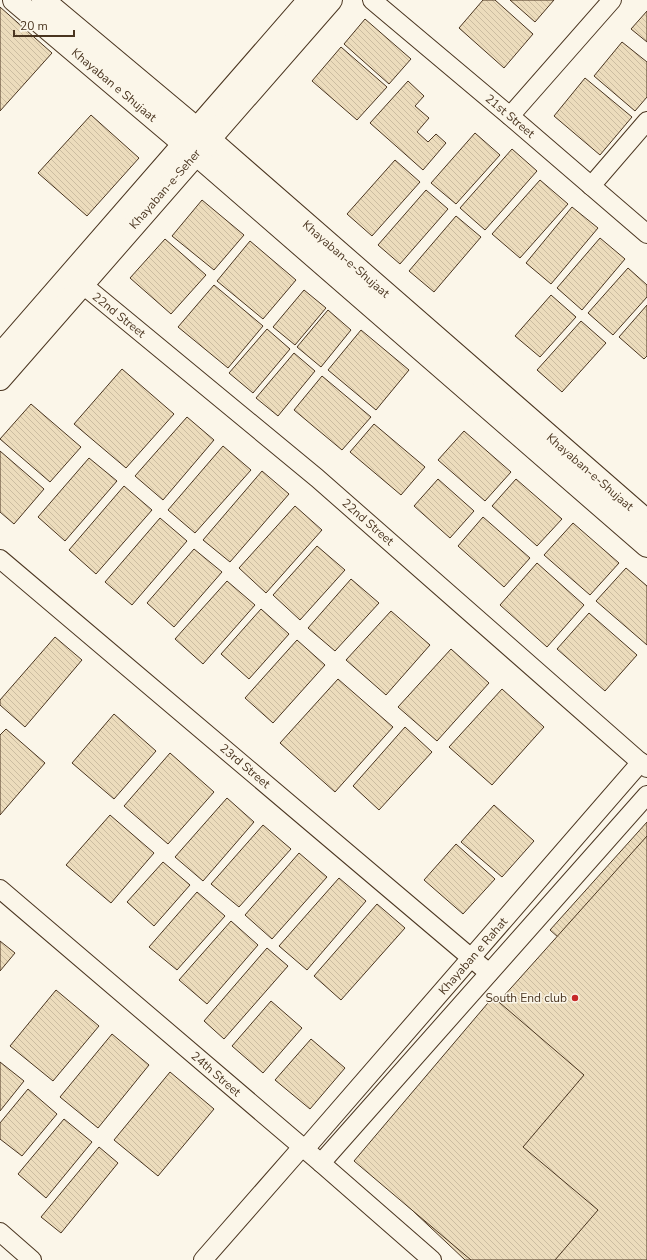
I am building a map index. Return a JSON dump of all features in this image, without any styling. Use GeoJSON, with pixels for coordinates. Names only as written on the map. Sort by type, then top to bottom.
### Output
{"type":"FeatureCollection","features":[{"type":"Feature","properties":{"kind":"main road","name":"Khayaban e Shujaat"},"geometry":{"type":"LineString","coordinates":[[14,0],[196,142]]}},
{"type":"Feature","properties":{"kind":"main road","name":"Khayaban-e-Shujaat"},"geometry":{"type":"LineString","coordinates":[[43,0],[196,142],[647,546]]}},
{"type":"Feature","properties":{"kind":"main road","name":"Khayaban-e-Seher"},"geometry":{"type":"LineString","coordinates":[[0,379],[82,284],[308,0]]}},
{"type":"Feature","properties":{"kind":"main road","name":"Khayaban-e-Seher"},"geometry":{"type":"LineString","coordinates":[[0,355],[196,142],[331,0]]}},
{"type":"Feature","properties":{"kind":"main road","name":"Khayaban-e-Shujaat"},"geometry":{"type":"LineString","coordinates":[[196,142],[647,521]]}},
{"type":"Feature","properties":{"kind":"street","name":"21st Street"},"geometry":{"type":"LineString","coordinates":[[372,0],[510,116],[590,186],[644,226]]}},
{"type":"Feature","properties":{"kind":"street"},"geometry":{"type":"LineString","coordinates":[[510,116],[612,0]]}},
{"type":"Feature","properties":{"kind":"street"},"geometry":{"type":"LineString","coordinates":[[590,186],[647,121]]}},
{"type":"Feature","properties":{"kind":"street","name":"22nd Street"},"geometry":{"type":"LineString","coordinates":[[82,284],[317,478],[644,765]]}},
{"type":"Feature","properties":{"kind":"street","name":"23rd Street"},"geometry":{"type":"LineString","coordinates":[[0,559],[472,957],[489,973]]}},
{"type":"Feature","properties":{"kind":"street","name":"Khayaban e Rahat"},"geometry":{"type":"LineString","coordinates":[[202,1260],[644,765]]}},
{"type":"Feature","properties":{"kind":"street","name":"Khayaban e Rahat"},"geometry":{"type":"LineString","coordinates":[[321,1163],[647,795]]}},
{"type":"Feature","properties":{"kind":"street","name":"24th Street"},"geometry":{"type":"LineString","coordinates":[[0,889],[321,1163],[432,1260]]}},
{"type":"Feature","properties":{"kind":"street"},"geometry":{"type":"LineString","coordinates":[[0,1232],[32,1260]]}},
{"type":"Feature","properties":{"kind":"building"},"geometry":{"type":"Polygon","coordinates":[[[483,0],[495,0],[533,34],[504,68],[459,28],[483,0]]]}},
{"type":"Feature","properties":{"kind":"building"},"geometry":{"type":"Polygon","coordinates":[[[510,0],[554,0],[535,22],[510,0]]]}},
{"type":"Feature","properties":{"kind":"building"},"geometry":{"type":"Polygon","coordinates":[[[0,7],[52,53],[0,111],[0,7]]]}},
{"type":"Feature","properties":{"kind":"building"},"geometry":{"type":"Polygon","coordinates":[[[647,11],[647,42],[631,29],[647,11]]]}},
{"type":"Feature","properties":{"kind":"building"},"geometry":{"type":"Polygon","coordinates":[[[365,19],[411,59],[389,84],[344,44],[365,19]]]}},
{"type":"Feature","properties":{"kind":"building"},"geometry":{"type":"Polygon","coordinates":[[[622,42],[647,62],[647,97],[635,111],[594,76],[622,42]]]}},
{"type":"Feature","properties":{"kind":"building"},"geometry":{"type":"Polygon","coordinates":[[[341,47],[387,87],[357,120],[312,81],[341,47]]]}},
{"type":"Feature","properties":{"kind":"building"},"geometry":{"type":"Polygon","coordinates":[[[585,78],[632,117],[600,155],[554,116],[585,78]]]}},
{"type":"Feature","properties":{"kind":"building"},"geometry":{"type":"Polygon","coordinates":[[[408,81],[424,96],[415,106],[429,118],[417,132],[428,142],[436,134],[446,143],[423,170],[370,123],[408,81]]]}},
{"type":"Feature","properties":{"kind":"building"},"geometry":{"type":"Polygon","coordinates":[[[91,115],[139,158],[87,216],[38,173],[91,115]]]}},
{"type":"Feature","properties":{"kind":"building"},"geometry":{"type":"Polygon","coordinates":[[[475,133],[500,155],[456,204],[431,183],[475,133]]]}},
{"type":"Feature","properties":{"kind":"building"},"geometry":{"type":"Polygon","coordinates":[[[512,149],[537,171],[485,230],[460,208],[512,149]]]}},
{"type":"Feature","properties":{"kind":"building"},"geometry":{"type":"Polygon","coordinates":[[[395,160],[420,182],[372,236],[347,214],[395,160]]]}},
{"type":"Feature","properties":{"kind":"building"},"geometry":{"type":"Polygon","coordinates":[[[540,180],[568,204],[520,258],[492,234],[540,180]]]}},
{"type":"Feature","properties":{"kind":"building"},"geometry":{"type":"Polygon","coordinates":[[[426,190],[448,209],[400,264],[378,245],[426,190]]]}},
{"type":"Feature","properties":{"kind":"building"},"geometry":{"type":"Polygon","coordinates":[[[202,200],[244,235],[214,270],[172,236],[202,200]]]}},
{"type":"Feature","properties":{"kind":"building"},"geometry":{"type":"Polygon","coordinates":[[[572,207],[598,228],[551,284],[526,263],[572,207]]]}},
{"type":"Feature","properties":{"kind":"building"},"geometry":{"type":"Polygon","coordinates":[[[456,216],[481,237],[434,292],[409,271],[456,216]]]}},
{"type":"Feature","properties":{"kind":"building"},"geometry":{"type":"Polygon","coordinates":[[[600,238],[625,259],[582,310],[557,288],[600,238]]]}},
{"type":"Feature","properties":{"kind":"building"},"geometry":{"type":"Polygon","coordinates":[[[165,239],[206,275],[171,314],[130,278],[165,239]]]}},
{"type":"Feature","properties":{"kind":"building"},"geometry":{"type":"Polygon","coordinates":[[[250,241],[296,280],[263,319],[217,281],[250,241]]]}},
{"type":"Feature","properties":{"kind":"building"},"geometry":{"type":"Polygon","coordinates":[[[628,268],[647,285],[647,297],[613,335],[588,313],[628,268]]]}},
{"type":"Feature","properties":{"kind":"building"},"geometry":{"type":"Polygon","coordinates":[[[214,285],[263,326],[228,368],[178,327],[214,285]]]}},
{"type":"Feature","properties":{"kind":"building"},"geometry":{"type":"Polygon","coordinates":[[[304,290],[326,308],[295,345],[273,327],[304,290]]]}},
{"type":"Feature","properties":{"kind":"building"},"geometry":{"type":"Polygon","coordinates":[[[551,295],[576,317],[540,357],[515,336],[551,295]]]}},
{"type":"Feature","properties":{"kind":"building"},"geometry":{"type":"Polygon","coordinates":[[[647,305],[647,356],[644,359],[619,337],[647,305]]]}},
{"type":"Feature","properties":{"kind":"building"},"geometry":{"type":"Polygon","coordinates":[[[328,310],[351,330],[321,367],[297,347],[328,310]]]}},
{"type":"Feature","properties":{"kind":"building"},"geometry":{"type":"Polygon","coordinates":[[[581,321],[606,343],[562,392],[537,370],[581,321]]]}},
{"type":"Feature","properties":{"kind":"building"},"geometry":{"type":"Polygon","coordinates":[[[267,329],[290,349],[253,393],[229,373],[267,329]]]}},
{"type":"Feature","properties":{"kind":"building"},"geometry":{"type":"Polygon","coordinates":[[[361,330],[409,370],[376,410],[328,370],[361,330]]]}},
{"type":"Feature","properties":{"kind":"building"},"geometry":{"type":"Polygon","coordinates":[[[294,353],[315,371],[278,416],[256,398],[294,353]]]}},
{"type":"Feature","properties":{"kind":"building"},"geometry":{"type":"Polygon","coordinates":[[[122,369],[174,414],[126,468],[74,424],[122,369]]]}},
{"type":"Feature","properties":{"kind":"building"},"geometry":{"type":"Polygon","coordinates":[[[322,376],[371,417],[342,450],[294,410],[322,376]]]}},
{"type":"Feature","properties":{"kind":"building"},"geometry":{"type":"Polygon","coordinates":[[[31,404],[81,447],[50,482],[0,439],[31,404]]]}},
{"type":"Feature","properties":{"kind":"building"},"geometry":{"type":"Polygon","coordinates":[[[187,417],[214,440],[163,500],[135,476],[187,417]]]}},
{"type":"Feature","properties":{"kind":"building"},"geometry":{"type":"Polygon","coordinates":[[[374,424],[425,467],[401,495],[350,452],[374,424]]]}},
{"type":"Feature","properties":{"kind":"building"},"geometry":{"type":"Polygon","coordinates":[[[464,431],[511,472],[485,501],[438,460],[464,431]]]}},
{"type":"Feature","properties":{"kind":"building"},"geometry":{"type":"Polygon","coordinates":[[[223,446],[251,470],[195,533],[168,510],[223,446]]]}},
{"type":"Feature","properties":{"kind":"building"},"geometry":{"type":"Polygon","coordinates":[[[0,451],[44,489],[14,524],[0,512],[0,451]]]}},
{"type":"Feature","properties":{"kind":"building"},"geometry":{"type":"Polygon","coordinates":[[[89,458],[117,481],[65,541],[38,517],[89,458]]]}},
{"type":"Feature","properties":{"kind":"building"},"geometry":{"type":"Polygon","coordinates":[[[262,471],[289,494],[230,562],[203,540],[262,471]]]}},
{"type":"Feature","properties":{"kind":"building"},"geometry":{"type":"Polygon","coordinates":[[[438,479],[474,511],[450,538],[414,506],[438,479]]]}},
{"type":"Feature","properties":{"kind":"building"},"geometry":{"type":"Polygon","coordinates":[[[516,479],[562,519],[537,546],[492,506],[516,479]]]}},
{"type":"Feature","properties":{"kind":"building"},"geometry":{"type":"Polygon","coordinates":[[[124,486],[152,510],[96,574],[69,550],[124,486]]]}},
{"type":"Feature","properties":{"kind":"building"},"geometry":{"type":"Polygon","coordinates":[[[295,506],[322,530],[266,593],[239,568],[295,506]]]}},
{"type":"Feature","properties":{"kind":"building"},"geometry":{"type":"Polygon","coordinates":[[[483,517],[530,558],[504,587],[458,546],[483,517]]]}},
{"type":"Feature","properties":{"kind":"building"},"geometry":{"type":"Polygon","coordinates":[[[160,518],[187,541],[132,605],[105,582],[160,518]]]}},
{"type":"Feature","properties":{"kind":"building"},"geometry":{"type":"Polygon","coordinates":[[[573,523],[619,563],[590,595],[544,555],[573,523]]]}},
{"type":"Feature","properties":{"kind":"building"},"geometry":{"type":"Polygon","coordinates":[[[317,546],[345,570],[300,620],[273,595],[317,546]]]}},
{"type":"Feature","properties":{"kind":"building"},"geometry":{"type":"Polygon","coordinates":[[[194,549],[222,572],[174,627],[147,603],[194,549]]]}},
{"type":"Feature","properties":{"kind":"building"},"geometry":{"type":"Polygon","coordinates":[[[537,563],[584,605],[547,647],[500,605],[537,563]]]}},
{"type":"Feature","properties":{"kind":"building"},"geometry":{"type":"Polygon","coordinates":[[[626,568],[647,586],[647,645],[596,601],[626,568]]]}},
{"type":"Feature","properties":{"kind":"building"},"geometry":{"type":"Polygon","coordinates":[[[351,579],[379,603],[335,651],[308,628],[351,579]]]}},
{"type":"Feature","properties":{"kind":"building"},"geometry":{"type":"Polygon","coordinates":[[[227,581],[255,605],[203,664],[175,639],[227,581]]]}},
{"type":"Feature","properties":{"kind":"building"},"geometry":{"type":"Polygon","coordinates":[[[261,609],[289,634],[249,679],[221,654],[261,609]]]}},
{"type":"Feature","properties":{"kind":"building"},"geometry":{"type":"Polygon","coordinates":[[[391,611],[430,645],[386,695],[346,660],[391,611]]]}},
{"type":"Feature","properties":{"kind":"building"},"geometry":{"type":"Polygon","coordinates":[[[589,613],[637,655],[605,691],[557,649],[589,613]]]}},
{"type":"Feature","properties":{"kind":"building"},"geometry":{"type":"Polygon","coordinates":[[[55,637],[82,660],[25,727],[0,705],[0,700],[55,637]]]}},
{"type":"Feature","properties":{"kind":"building"},"geometry":{"type":"Polygon","coordinates":[[[297,640],[325,665],[273,723],[245,698],[297,640]]]}},
{"type":"Feature","properties":{"kind":"building"},"geometry":{"type":"Polygon","coordinates":[[[451,649],[489,683],[437,741],[398,707],[451,649]]]}},
{"type":"Feature","properties":{"kind":"building"},"geometry":{"type":"Polygon","coordinates":[[[338,679],[393,727],[335,792],[280,743],[338,679]]]}},
{"type":"Feature","properties":{"kind":"building"},"geometry":{"type":"Polygon","coordinates":[[[502,689],[544,727],[492,785],[449,747],[502,689]]]}},
{"type":"Feature","properties":{"kind":"building"},"geometry":{"type":"Polygon","coordinates":[[[114,714],[156,751],[114,799],[72,763],[114,714]]]}},
{"type":"Feature","properties":{"kind":"building"},"geometry":{"type":"Polygon","coordinates":[[[405,727],[432,752],[379,810],[353,786],[405,727]]]}},
{"type":"Feature","properties":{"kind":"building"},"geometry":{"type":"Polygon","coordinates":[[[6,729],[45,763],[0,815],[0,735],[6,729]]]}},
{"type":"Feature","properties":{"kind":"building"},"geometry":{"type":"Polygon","coordinates":[[[170,753],[214,792],[168,844],[124,806],[170,753]]]}},
{"type":"Feature","properties":{"kind":"building"},"geometry":{"type":"Polygon","coordinates":[[[227,798],[254,822],[203,881],[175,857],[227,798]]]}},
{"type":"Feature","properties":{"kind":"building"},"geometry":{"type":"Polygon","coordinates":[[[494,805],[534,841],[502,877],[461,842],[494,805]]]}},
{"type":"Feature","properties":{"kind":"building"},"geometry":{"type":"Polygon","coordinates":[[[110,815],[154,853],[111,903],[66,865],[110,815]]]}},
{"type":"Feature","properties":{"kind":"building"},"geometry":{"type":"Polygon","coordinates":[[[647,822],[647,998],[638,1008],[550,930],[647,822]]]}},
{"type":"Feature","properties":{"kind":"building"},"geometry":{"type":"Polygon","coordinates":[[[263,825],[291,849],[239,907],[211,884],[263,825]]]}},
{"type":"Feature","properties":{"kind":"building","name":"South End club"},"geometry":{"type":"Polygon","coordinates":[[[647,836],[647,1260],[465,1260],[358,1159],[647,836]]]}},
{"type":"Feature","properties":{"kind":"building"},"geometry":{"type":"Polygon","coordinates":[[[456,844],[495,879],[463,914],[424,880],[456,844]]]}},
{"type":"Feature","properties":{"kind":"building"},"geometry":{"type":"Polygon","coordinates":[[[299,853],[327,877],[272,939],[245,915],[299,853]]]}},
{"type":"Feature","properties":{"kind":"building"},"geometry":{"type":"Polygon","coordinates":[[[163,862],[190,885],[154,926],[127,902],[163,862]]]}},
{"type":"Feature","properties":{"kind":"building"},"geometry":{"type":"Polygon","coordinates":[[[339,878],[366,901],[307,970],[279,946],[339,878]]]}},
{"type":"Feature","properties":{"kind":"building"},"geometry":{"type":"Polygon","coordinates":[[[197,892],[225,916],[177,970],[149,947],[197,892]]]}},
{"type":"Feature","properties":{"kind":"building"},"geometry":{"type":"Polygon","coordinates":[[[377,904],[405,928],[341,1000],[314,976],[377,904]]]}},
{"type":"Feature","properties":{"kind":"building"},"geometry":{"type":"Polygon","coordinates":[[[231,921],[258,945],[207,1004],[179,980],[231,921]]]}},
{"type":"Feature","properties":{"kind":"building"},"geometry":{"type":"Polygon","coordinates":[[[0,941],[15,953],[0,971],[0,941]]]}},
{"type":"Feature","properties":{"kind":"building"},"geometry":{"type":"Polygon","coordinates":[[[267,948],[288,966],[224,1039],[204,1021],[267,948]]]}},
{"type":"Feature","properties":{"kind":"building"},"geometry":{"type":"Polygon","coordinates":[[[56,990],[99,1026],[53,1081],[10,1046],[56,990]]]}},
{"type":"Feature","properties":{"kind":"building"},"geometry":{"type":"Polygon","coordinates":[[[493,997],[584,1075],[523,1147],[598,1210],[555,1260],[471,1260],[354,1161],[493,997]]]}},
{"type":"Feature","properties":{"kind":"building"},"geometry":{"type":"Polygon","coordinates":[[[271,1001],[302,1028],[263,1073],[232,1046],[271,1001]]]}},
{"type":"Feature","properties":{"kind":"building"},"geometry":{"type":"Polygon","coordinates":[[[112,1034],[149,1065],[98,1128],[60,1097],[112,1034]]]}},
{"type":"Feature","properties":{"kind":"building"},"geometry":{"type":"Polygon","coordinates":[[[311,1039],[345,1068],[310,1109],[275,1080],[311,1039]]]}},
{"type":"Feature","properties":{"kind":"building"},"geometry":{"type":"Polygon","coordinates":[[[0,1062],[24,1081],[0,1111],[0,1062]]]}},
{"type":"Feature","properties":{"kind":"building"},"geometry":{"type":"Polygon","coordinates":[[[170,1072],[214,1109],[158,1176],[114,1140],[170,1072]]]}},
{"type":"Feature","properties":{"kind":"building"},"geometry":{"type":"Polygon","coordinates":[[[28,1089],[57,1114],[22,1156],[0,1139],[0,1123],[28,1089]]]}},
{"type":"Feature","properties":{"kind":"building"},"geometry":{"type":"Polygon","coordinates":[[[64,1119],[92,1142],[46,1198],[18,1174],[64,1119]]]}},
{"type":"Feature","properties":{"kind":"building"},"geometry":{"type":"Polygon","coordinates":[[[99,1147],[118,1163],[61,1233],[41,1217],[99,1147]]]}},
{"type":"Feature","properties":{"kind":"place","name":"South End club"},"geometry":{"type":"Point","coordinates":[575,998]}}]}
